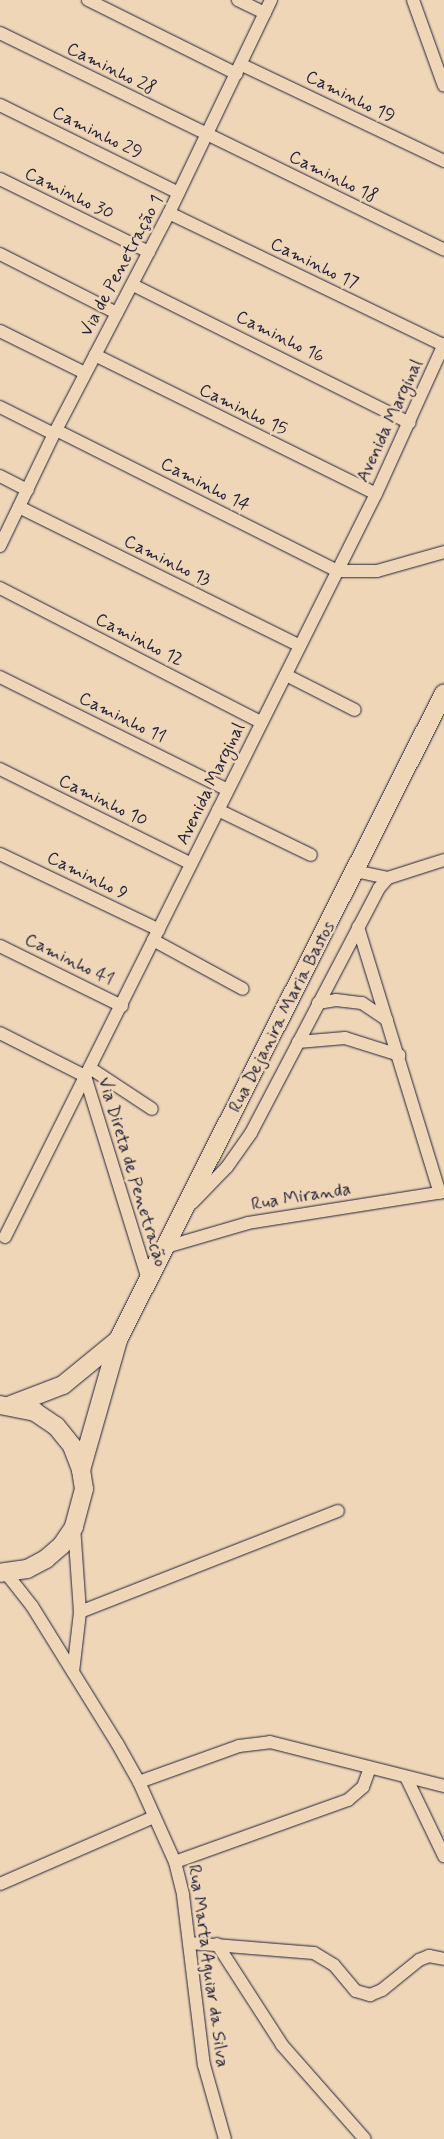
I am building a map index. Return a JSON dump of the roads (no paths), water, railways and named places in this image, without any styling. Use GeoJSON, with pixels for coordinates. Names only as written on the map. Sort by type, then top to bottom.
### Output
{"type":"FeatureCollection","features":[{"type":"Feature","properties":{"kind":"main road","name":"Rua Dejanira Maria Bastos"},"geometry":{"type":"LineString","coordinates":[[81,1470],[118,1340],[187,1209],[444,693]]}},
{"type":"Feature","properties":{"kind":"main road","name":"Rua Dejanira Maria Bastos"},"geometry":{"type":"LineString","coordinates":[[5,1405],[63,1385],[118,1340]]}},
{"type":"Feature","properties":{"kind":"main road"},"geometry":{"type":"LineString","coordinates":[[3,1573],[26,1569],[46,1559],[62,1545],[74,1527],[82,1499],[81,1470],[72,1446],[56,1426],[35,1412],[5,1405]]}},
{"type":"Feature","properties":{"kind":"street","name":"Caminho 19"},"geometry":{"type":"LineString","coordinates":[[88,0],[444,161]]}},
{"type":"Feature","properties":{"kind":"street"},"geometry":{"type":"LineString","coordinates":[[238,0],[265,13]]}},
{"type":"Feature","properties":{"kind":"street","name":"Via de Penetração 1"},"geometry":{"type":"LineString","coordinates":[[0,546],[55,432],[179,193],[272,0]]}},
{"type":"Feature","properties":{"kind":"street"},"geometry":{"type":"LineString","coordinates":[[413,0],[444,86]]}},
{"type":"Feature","properties":{"kind":"street","name":"Caminho 28"},"geometry":{"type":"LineString","coordinates":[[0,33],[207,136]]}},
{"type":"Feature","properties":{"kind":"street","name":"Caminho 29"},"geometry":{"type":"LineString","coordinates":[[0,104],[179,193]]}},
{"type":"Feature","properties":{"kind":"street","name":"Caminho 18"},"geometry":{"type":"LineString","coordinates":[[207,136],[444,250]]}},
{"type":"Feature","properties":{"kind":"street","name":"Caminho 30"},"geometry":{"type":"LineString","coordinates":[[0,180],[149,252]]}},
{"type":"Feature","properties":{"kind":"street","name":"Caminho 17"},"geometry":{"type":"LineString","coordinates":[[169,213],[444,344]]}},
{"type":"Feature","properties":{"kind":"street"},"geometry":{"type":"LineString","coordinates":[[0,254],[117,313]]}},
{"type":"Feature","properties":{"kind":"street","name":"Caminho 16"},"geometry":{"type":"LineString","coordinates":[[132,285],[410,423]]}},
{"type":"Feature","properties":{"kind":"street"},"geometry":{"type":"LineString","coordinates":[[0,331],[86,373]]}},
{"type":"Feature","properties":{"kind":"street","name":"Avenida Marginal"},"geometry":{"type":"LineString","coordinates":[[5,1237],[376,494],[410,423],[444,344]]}},
{"type":"Feature","properties":{"kind":"street","name":"Caminho 15"},"geometry":{"type":"LineString","coordinates":[[95,355],[376,494]]}},
{"type":"Feature","properties":{"kind":"street","name":"Caminho 14"},"geometry":{"type":"LineString","coordinates":[[0,407],[55,432],[337,571]]}},
{"type":"Feature","properties":{"kind":"street"},"geometry":{"type":"LineString","coordinates":[[0,476],[28,490]]}},
{"type":"Feature","properties":{"kind":"street","name":"Caminho 13"},"geometry":{"type":"LineString","coordinates":[[19,507],[300,646]]}},
{"type":"Feature","properties":{"kind":"street"},"geometry":{"type":"LineString","coordinates":[[337,571],[378,571],[444,552]]}},
{"type":"Feature","properties":{"kind":"street","name":"Caminho 12"},"geometry":{"type":"LineString","coordinates":[[0,588],[262,722]]}},
{"type":"Feature","properties":{"kind":"street"},"geometry":{"type":"LineString","coordinates":[[286,674],[355,710]]}},
{"type":"Feature","properties":{"kind":"street","name":"Caminho 11"},"geometry":{"type":"LineString","coordinates":[[0,677],[228,790]]}},
{"type":"Feature","properties":{"kind":"street","name":"Caminho 10"},"geometry":{"type":"LineString","coordinates":[[0,769],[191,864]]}},
{"type":"Feature","properties":{"kind":"street"},"geometry":{"type":"LineString","coordinates":[[218,810],[311,854]]}},
{"type":"Feature","properties":{"kind":"street","name":"Caminho 9"},"geometry":{"type":"LineString","coordinates":[[0,854],[156,935],[243,989]]}},
{"type":"Feature","properties":{"kind":"street"},"geometry":{"type":"LineString","coordinates":[[355,871],[388,878],[444,860]]}},
{"type":"Feature","properties":{"kind":"street"},"geometry":{"type":"LineString","coordinates":[[187,1209],[246,1141],[358,927],[388,878]]}},
{"type":"Feature","properties":{"kind":"street"},"geometry":{"type":"LineString","coordinates":[[358,927],[442,1192]]}},
{"type":"Feature","properties":{"kind":"street","name":"Caminho 41"},"geometry":{"type":"LineString","coordinates":[[0,946],[122,1006]]}},
{"type":"Feature","properties":{"kind":"street"},"geometry":{"type":"LineString","coordinates":[[318,1003],[336,1000],[362,1003],[387,1020]]}},
{"type":"Feature","properties":{"kind":"street","name":"Via Direta de Penetracão"},"geometry":{"type":"LineString","coordinates":[[0,1033],[88,1072],[148,1283]]}},
{"type":"Feature","properties":{"kind":"street"},"geometry":{"type":"LineString","coordinates":[[298,1042],[346,1038],[399,1055]]}},
{"type":"Feature","properties":{"kind":"street"},"geometry":{"type":"LineString","coordinates":[[88,1072],[152,1108]]}},
{"type":"Feature","properties":{"kind":"street","name":"Rua Miranda"},"geometry":{"type":"LineString","coordinates":[[166,1247],[248,1223],[442,1192]]}},
{"type":"Feature","properties":{"kind":"street"},"geometry":{"type":"LineString","coordinates":[[80,1612],[338,1511]]}},
{"type":"Feature","properties":{"kind":"street"},"geometry":{"type":"LineString","coordinates":[[73,1672],[80,1612],[74,1527]]}},
{"type":"Feature","properties":{"kind":"street","name":"Rua Marta Aguiar da Silva"},"geometry":{"type":"LineString","coordinates":[[3,1573],[32,1606],[139,1782],[175,1862],[190,1943],[204,2065],[225,2139]]}},
{"type":"Feature","properties":{"kind":"street"},"geometry":{"type":"LineString","coordinates":[[139,1782],[239,1746],[270,1742],[444,1786]]}},
{"type":"Feature","properties":{"kind":"street"},"geometry":{"type":"LineString","coordinates":[[175,1862],[348,1800],[363,1787],[370,1768]]}},
{"type":"Feature","properties":{"kind":"street"},"geometry":{"type":"LineString","coordinates":[[406,1777],[444,1856]]}},
{"type":"Feature","properties":{"kind":"street"},"geometry":{"type":"LineString","coordinates":[[0,1884],[154,1817]]}},
{"type":"Feature","properties":{"kind":"street"},"geometry":{"type":"LineString","coordinates":[[190,1943],[314,1953],[334,1965],[356,1991],[370,1995],[382,1990],[419,1960],[429,1956],[444,1959]]}},
{"type":"Feature","properties":{"kind":"street"},"geometry":{"type":"LineString","coordinates":[[217,1944],[282,2045],[365,2139]]}}]}
